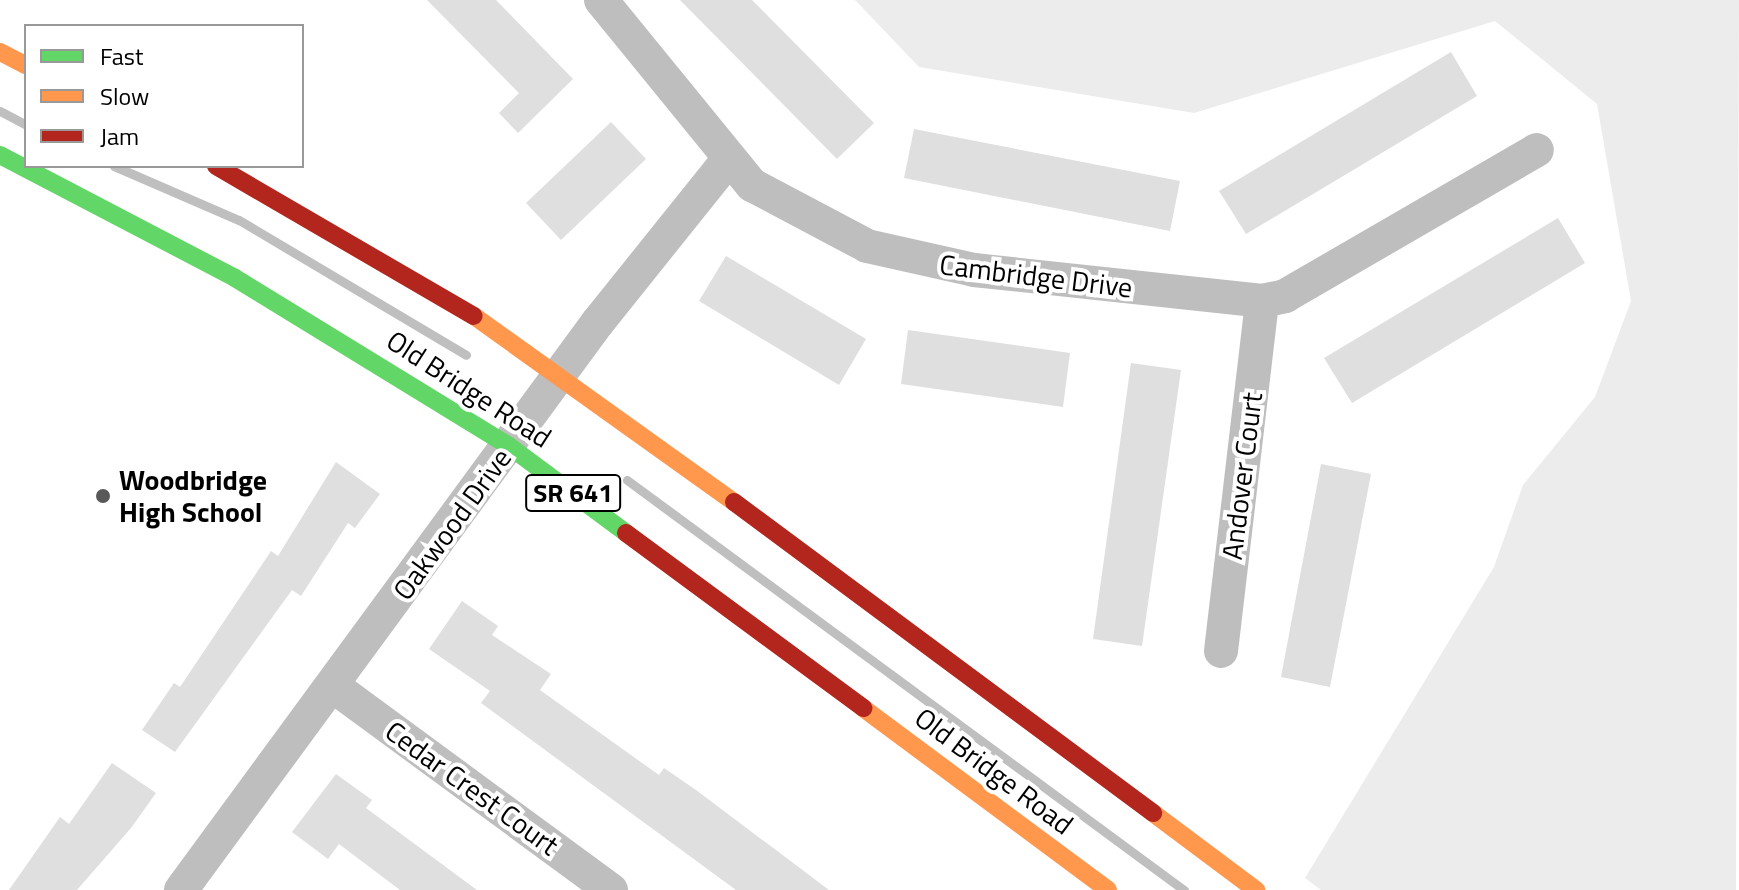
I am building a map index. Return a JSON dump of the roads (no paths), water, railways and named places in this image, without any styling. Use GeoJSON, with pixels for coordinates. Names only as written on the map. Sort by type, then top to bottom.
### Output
{"type":"FeatureCollection","features":[{"type":"Feature","properties":{"kind":"main road"},"geometry":{"type":"LineString","coordinates":[[0,52],[24,64]]}},
{"type":"Feature","properties":{"kind":"main road","name":"Old Bridge Road"},"geometry":{"type":"LineString","coordinates":[[0,155],[24,168]]}},
{"type":"Feature","properties":{"kind":"main road","name":"Old Bridge Road"},"geometry":{"type":"LineString","coordinates":[[25,168],[235,278],[509,446],[1108,890]]}},
{"type":"Feature","properties":{"kind":"main road"},"geometry":{"type":"LineString","coordinates":[[220,168],[405,270],[562,373],[1256,890]]}},
{"type":"Feature","properties":{"kind":"street","name":"Cambridge Drive"},"geometry":{"type":"LineString","coordinates":[[601,0],[726,162],[807,220],[920,261],[1262,301],[1285,296],[1537,150]]}},
{"type":"Feature","properties":{"kind":"street","name":"Oakwood Drive"},"geometry":{"type":"LineString","coordinates":[[181,890],[562,373],[726,162]]}},
{"type":"Feature","properties":{"kind":"street","name":"Andover Court"},"geometry":{"type":"LineString","coordinates":[[1221,651],[1262,301]]}},
{"type":"Feature","properties":{"kind":"street","name":"Cedar Crest Court"},"geometry":{"type":"LineString","coordinates":[[333,686],[611,890]]}},
{"type":"Feature","properties":{"kind":"waterway"},"geometry":{"type":"LineString","coordinates":[[0,111],[24,124]]}},
{"type":"Feature","properties":{"kind":"waterway"},"geometry":{"type":"LineString","coordinates":[[119,168],[239,220],[466,355]]}},
{"type":"Feature","properties":{"kind":"waterway"},"geometry":{"type":"LineString","coordinates":[[627,480],[1184,890]]}},
{"type":"Feature","properties":{"kind":"place","name":"Woodbridge High School"},"geometry":{"type":"Point","coordinates":[103,496]}}]}
